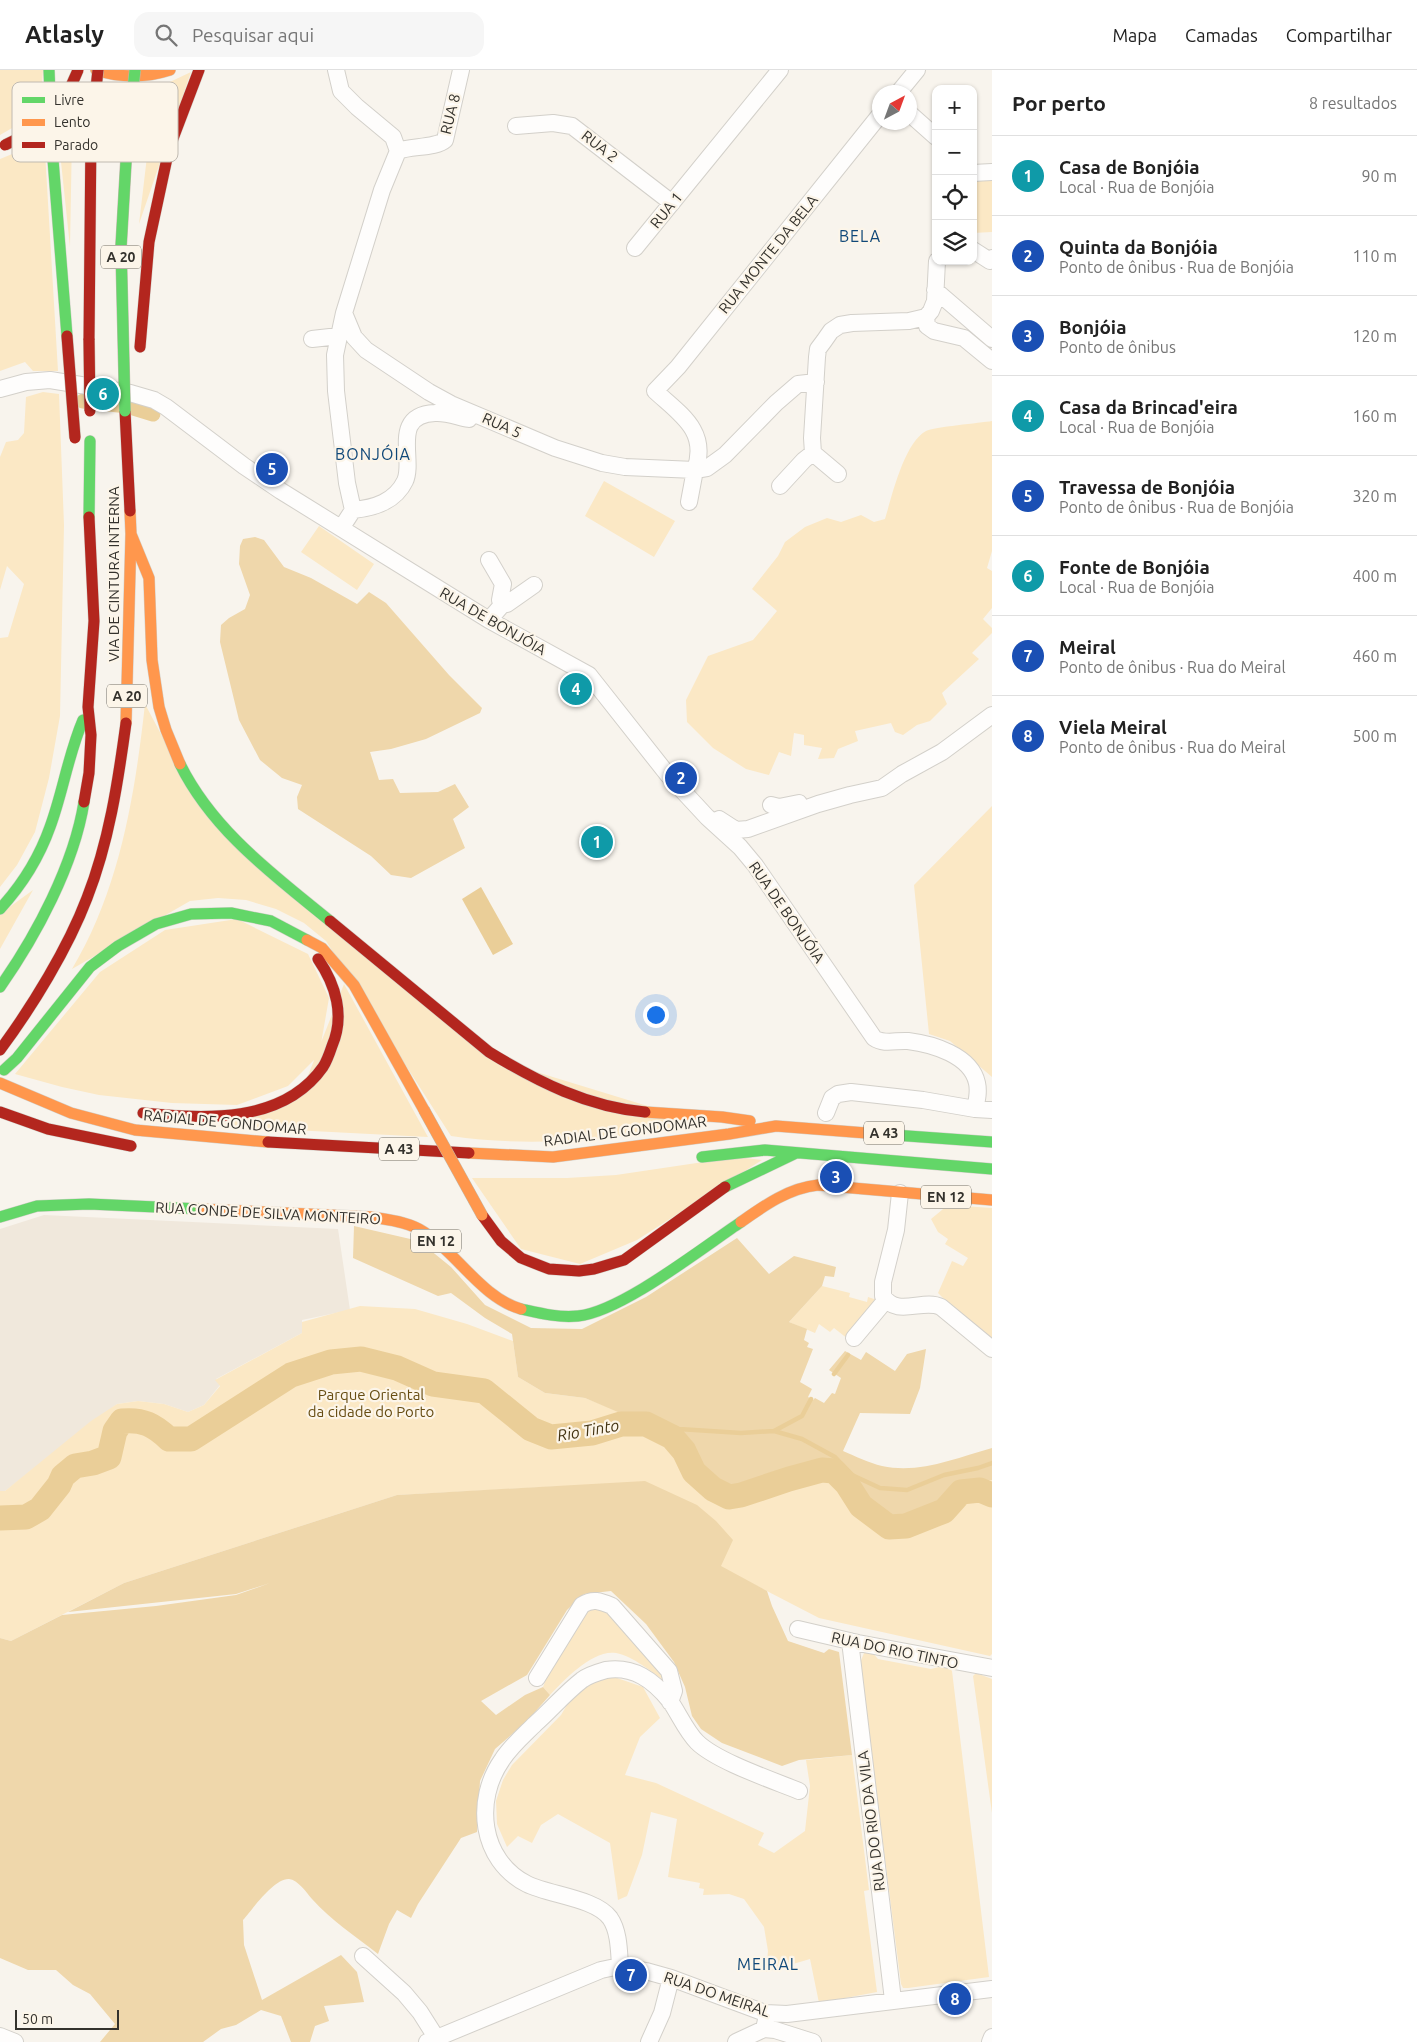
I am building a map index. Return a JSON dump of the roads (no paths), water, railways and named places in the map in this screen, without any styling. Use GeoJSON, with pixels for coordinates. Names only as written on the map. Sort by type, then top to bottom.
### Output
{"type":"FeatureCollection","features":[{"type":"Feature","properties":{"kind":"main road"},"geometry":{"type":"LineString","coordinates":[[73,82],[78,70]]}},
{"type":"Feature","properties":{"kind":"main road"},"geometry":{"type":"LineString","coordinates":[[97,70],[112,76],[147,76],[170,70]]}},
{"type":"Feature","properties":{"kind":"main road"},"geometry":{"type":"LineString","coordinates":[[178,125],[199,70]]}},
{"type":"Feature","properties":{"kind":"main road"},"geometry":{"type":"LineString","coordinates":[[53,162],[74,438],[89,464]]}},
{"type":"Feature","properties":{"kind":"main road","name":"VIA DE CINTURA INTERNA"},"geometry":{"type":"LineString","coordinates":[[0,987],[15,966],[58,886],[74,846],[83,808],[88,774],[91,735],[88,707],[94,621],[89,532],[91,162]]}},
{"type":"Feature","properties":{"kind":"main road","name":"VIA DE CINTURA INTERNA"},"geometry":{"type":"LineString","coordinates":[[0,1050],[16,1028],[68,940],[87,898],[101,856],[117,788],[126,720],[131,534],[125,411],[121,247],[126,162]]}},
{"type":"Feature","properties":{"kind":"main road"},"geometry":{"type":"LineString","coordinates":[[139,351],[149,242],[166,162]]}},
{"type":"Feature","properties":{"kind":"main road"},"geometry":{"type":"LineString","coordinates":[[125,411],[136,371]]}},
{"type":"Feature","properties":{"kind":"main road"},"geometry":{"type":"LineString","coordinates":[[131,534],[150,582],[152,662],[158,699],[167,734],[184,772],[205,805],[227,832],[257,861],[490,1052],[530,1078],[564,1094],[599,1104],[636,1111],[740,1119],[776,1126]]}},
{"type":"Feature","properties":{"kind":"main road"},"geometry":{"type":"LineString","coordinates":[[0,909],[27,875],[45,842],[55,814],[76,735],[88,707]]}},
{"type":"Feature","properties":{"kind":"main road"},"geometry":{"type":"LineString","coordinates":[[0,1072],[7,1069],[90,967],[118,946],[156,924],[191,914],[231,912],[271,922],[292,931],[322,948],[354,985],[482,1215],[508,1249],[524,1260],[541,1268],[559,1272],[581,1272],[604,1268],[624,1260],[729,1184],[796,1153]]}},
{"type":"Feature","properties":{"kind":"main road"},"geometry":{"type":"LineString","coordinates":[[131,1111],[204,1116],[229,1116],[250,1112],[288,1101],[320,1072],[334,1044],[339,1025],[339,1006],[326,968],[292,931]]}},
{"type":"Feature","properties":{"kind":"main road","name":"RADIAL DE GONDOMAR"},"geometry":{"type":"LineString","coordinates":[[0,1083],[71,1113],[135,1130],[241,1141],[553,1157],[776,1126],[992,1142]]}},
{"type":"Feature","properties":{"kind":"main road"},"geometry":{"type":"LineString","coordinates":[[27,1094],[75,1102]]}},
{"type":"Feature","properties":{"kind":"main road"},"geometry":{"type":"LineString","coordinates":[[0,1112],[48,1129],[146,1148]]}},
{"type":"Feature","properties":{"kind":"main road","name":"A 43"},"geometry":{"type":"LineString","coordinates":[[687,1158],[764,1150],[992,1168]]}},
{"type":"Feature","properties":{"kind":"main road"},"geometry":{"type":"LineString","coordinates":[[445,1170],[475,1171]]}},
{"type":"Feature","properties":{"kind":"main road","name":"RUA CONDE DE SILVA MONTEIRO"},"geometry":{"type":"LineString","coordinates":[[0,1217],[37,1206],[89,1204],[323,1214],[372,1217],[396,1221],[423,1231],[448,1251],[478,1283],[511,1306],[546,1315],[578,1316],[611,1306],[649,1284],[764,1206],[819,1178],[900,1193]]}},
{"type":"Feature","properties":{"kind":"main road","name":"EN 12"},"geometry":{"type":"LineString","coordinates":[[900,1193],[992,1200]]}},
{"type":"Feature","properties":{"kind":"street"},"geometry":{"type":"LineString","coordinates":[[336,70],[341,90],[357,107],[393,137],[398,151],[382,190],[344,313],[335,355],[336,391],[347,483],[353,510],[342,527]]}},
{"type":"Feature","properties":{"kind":"street","name":"RUA 8"},"geometry":{"type":"LineString","coordinates":[[398,151],[407,147],[439,144],[445,140],[461,70]]}},
{"type":"Feature","properties":{"kind":"street","name":"RUA 1"},"geometry":{"type":"LineString","coordinates":[[635,248],[780,70]]}},
{"type":"Feature","properties":{"kind":"street"},"geometry":{"type":"LineString","coordinates":[[905,85],[917,70]]}},
{"type":"Feature","properties":{"kind":"street"},"geometry":{"type":"LineString","coordinates":[[917,119],[932,133]]}},
{"type":"Feature","properties":{"kind":"street","name":"RUA 2"},"geometry":{"type":"LineString","coordinates":[[516,126],[553,123],[572,126],[672,203]]}},
{"type":"Feature","properties":{"kind":"street","name":"RUA MONTE DA BELA"},"geometry":{"type":"LineString","coordinates":[[695,470],[699,459],[699,444],[695,431],[685,418],[655,391],[674,372],[872,126]]}},
{"type":"Feature","properties":{"kind":"street"},"geometry":{"type":"LineString","coordinates":[[977,173],[992,172]]}},
{"type":"Feature","properties":{"kind":"street"},"geometry":{"type":"LineString","coordinates":[[977,252],[991,261]]}},
{"type":"Feature","properties":{"kind":"street"},"geometry":{"type":"LineString","coordinates":[[838,474],[814,453],[812,438],[818,349],[831,331],[840,325],[909,321],[926,317],[931,311],[934,301],[937,265]]}},
{"type":"Feature","properties":{"kind":"street"},"geometry":{"type":"LineString","coordinates":[[935,290],[992,339]]}},
{"type":"Feature","properties":{"kind":"street","name":"RUA 5"},"geometry":{"type":"LineString","coordinates":[[344,313],[354,337],[366,350],[441,398],[555,448],[602,463],[625,467],[695,470]]}},
{"type":"Feature","properties":{"kind":"street"},"geometry":{"type":"LineString","coordinates":[[926,317],[927,326],[934,331],[964,338],[992,361]]}},
{"type":"Feature","properties":{"kind":"street"},"geometry":{"type":"LineString","coordinates":[[312,339],[339,336]]}},
{"type":"Feature","properties":{"kind":"street","name":"RUA DE BONJÓIA"},"geometry":{"type":"LineString","coordinates":[[0,388],[41,380],[130,392],[154,400],[182,417],[244,466],[407,570],[489,620],[589,675],[668,775],[707,817],[740,847],[755,865],[867,1030],[879,1041],[922,1043],[940,1049],[963,1062],[976,1078],[978,1084],[975,1109]]}},
{"type":"Feature","properties":{"kind":"street"},"geometry":{"type":"LineString","coordinates":[[689,502],[695,470],[707,468],[725,455],[776,403],[798,384],[816,382]]}},
{"type":"Feature","properties":{"kind":"street"},"geometry":{"type":"LineString","coordinates":[[353,510],[373,508],[389,499],[400,487],[407,474],[407,432],[410,425],[420,417],[435,413],[509,428]]}},
{"type":"Feature","properties":{"kind":"street"},"geometry":{"type":"LineString","coordinates":[[780,486],[804,460],[814,453]]}},
{"type":"Feature","properties":{"kind":"street"},"geometry":{"type":"LineString","coordinates":[[489,560],[502,581],[500,600],[502,605]]}},
{"type":"Feature","properties":{"kind":"street"},"geometry":{"type":"LineString","coordinates":[[489,620],[502,605],[508,604],[534,585]]}},
{"type":"Feature","properties":{"kind":"street"},"geometry":{"type":"LineString","coordinates":[[707,817],[715,817],[736,830],[748,829],[828,801],[882,788],[902,774],[942,752],[992,716]]}},
{"type":"Feature","properties":{"kind":"street"},"geometry":{"type":"LineString","coordinates":[[771,805],[779,807],[791,804],[828,801]]}},
{"type":"Feature","properties":{"kind":"street"},"geometry":{"type":"LineString","coordinates":[[826,1113],[832,1098],[838,1094],[851,1092],[992,1110]]}},
{"type":"Feature","properties":{"kind":"street"},"geometry":{"type":"LineString","coordinates":[[900,1193],[896,1230],[882,1293],[885,1300],[898,1306],[911,1308],[934,1304],[946,1310],[992,1349]]}},
{"type":"Feature","properties":{"kind":"street"},"geometry":{"type":"LineString","coordinates":[[854,1338],[885,1300]]}},
{"type":"Feature","properties":{"kind":"street"},"geometry":{"type":"LineString","coordinates":[[537,1678],[582,1605],[589,1600],[599,1600],[612,1606],[669,1672],[674,1691],[670,1702]]}},
{"type":"Feature","properties":{"kind":"street","name":"RUA DO RIO TINTO"},"geometry":{"type":"LineString","coordinates":[[798,1629],[850,1641],[991,1667]]}},
{"type":"Feature","properties":{"kind":"street","name":"RUA DO RIO DA VILA"},"geometry":{"type":"LineString","coordinates":[[850,1641],[893,2000]]}},
{"type":"Feature","properties":{"kind":"street"},"geometry":{"type":"LineString","coordinates":[[620,1966],[618,1940],[610,1918],[592,1905],[544,1891],[526,1883],[508,1869],[493,1850],[485,1829],[484,1806],[491,1779],[514,1744],[583,1678],[601,1671],[619,1668],[648,1678],[670,1702],[697,1742],[720,1758],[799,1791]]}},
{"type":"Feature","properties":{"kind":"street"},"geometry":{"type":"LineString","coordinates":[[363,1956],[400,1988],[420,2012],[435,2041]]}},
{"type":"Feature","properties":{"kind":"street","name":"RUA DO MEIRAL"},"geometry":{"type":"LineString","coordinates":[[435,2041],[594,1973],[620,1966],[671,1978],[766,2021],[787,2014],[992,1988]]}},
{"type":"Feature","properties":{"kind":"street"},"geometry":{"type":"LineString","coordinates":[[649,2042],[662,2013],[671,1978]]}},
{"type":"Feature","properties":{"kind":"street"},"geometry":{"type":"LineString","coordinates":[[736,2042],[766,2021],[775,2030],[813,2042]]}},
{"type":"Feature","properties":{"kind":"street"},"geometry":{"type":"LineString","coordinates":[[0,2036],[15,2042]]}},
{"type":"Feature","properties":{"kind":"street"},"geometry":{"type":"LineString","coordinates":[[990,2042],[992,2037]]}},
{"type":"Feature","properties":{"kind":"waterway"},"geometry":{"type":"LineString","coordinates":[[83,401],[127,406],[153,414]]}},
{"type":"Feature","properties":{"kind":"waterway"},"geometry":{"type":"LineString","coordinates":[[834,1374],[848,1355]]}},
{"type":"Feature","properties":{"kind":"waterway","name":"Rio Tinto"},"geometry":{"type":"LineString","coordinates":[[0,1518],[26,1517],[40,1509],[59,1485],[63,1476],[75,1466],[93,1463],[109,1457],[115,1431],[122,1421],[136,1421],[148,1424],[169,1439],[191,1439],[291,1375],[331,1362],[361,1359],[397,1368],[433,1384],[484,1391],[531,1429],[551,1437],[592,1433],[621,1424],[646,1424],[672,1437],[684,1451],[694,1472],[713,1489],[729,1497],[822,1470],[834,1471],[847,1484],[861,1506],[889,1527],[906,1526],[944,1511],[961,1492],[980,1490],[992,1495]]}},
{"type":"Feature","properties":{"kind":"waterway"},"geometry":{"type":"LineString","coordinates":[[646,1424],[679,1429],[741,1433],[774,1431],[802,1416],[811,1399]]}},
{"type":"Feature","properties":{"kind":"waterway"},"geometry":{"type":"LineString","coordinates":[[774,1431],[802,1439],[835,1457],[852,1475],[880,1488],[907,1490],[944,1475],[992,1463]]}},
{"type":"Feature","properties":{"kind":"place","name":"Fonte de Bonjóia"},"geometry":{"type":"Point","coordinates":[103,394]}},
{"type":"Feature","properties":{"kind":"place","name":"Travessa de Bonjóia"},"geometry":{"type":"Point","coordinates":[272,469]}},
{"type":"Feature","properties":{"kind":"place","name":"Casa da Brincad'eira"},"geometry":{"type":"Point","coordinates":[576,689]}},
{"type":"Feature","properties":{"kind":"place","name":"Quinta da Bonjóia"},"geometry":{"type":"Point","coordinates":[681,778]}},
{"type":"Feature","properties":{"kind":"place","name":"Casa de Bonjóia"},"geometry":{"type":"Point","coordinates":[597,842]}},
{"type":"Feature","properties":{"kind":"place","name":"Bonjóia"},"geometry":{"type":"Point","coordinates":[836,1177]}},
{"type":"Feature","properties":{"kind":"place","name":"Meiral"},"geometry":{"type":"Point","coordinates":[631,1975]}},
{"type":"Feature","properties":{"kind":"place","name":"Viela Meiral"},"geometry":{"type":"Point","coordinates":[955,1999]}},
{"type":"Feature","properties":{"kind":"district","name":"BELA"},"geometry":{"type":"Point","coordinates":[860,236]}},
{"type":"Feature","properties":{"kind":"district","name":"BONJÓIA"},"geometry":{"type":"Point","coordinates":[373,454]}},
{"type":"Feature","properties":{"kind":"district","name":"MEIRAL"},"geometry":{"type":"Point","coordinates":[768,1964]}},
{"type":"Feature","properties":{"kind":"park label","name":"Parque Oriental da cidade do Porto"},"geometry":{"type":"Point","coordinates":[371,1402]}}]}
